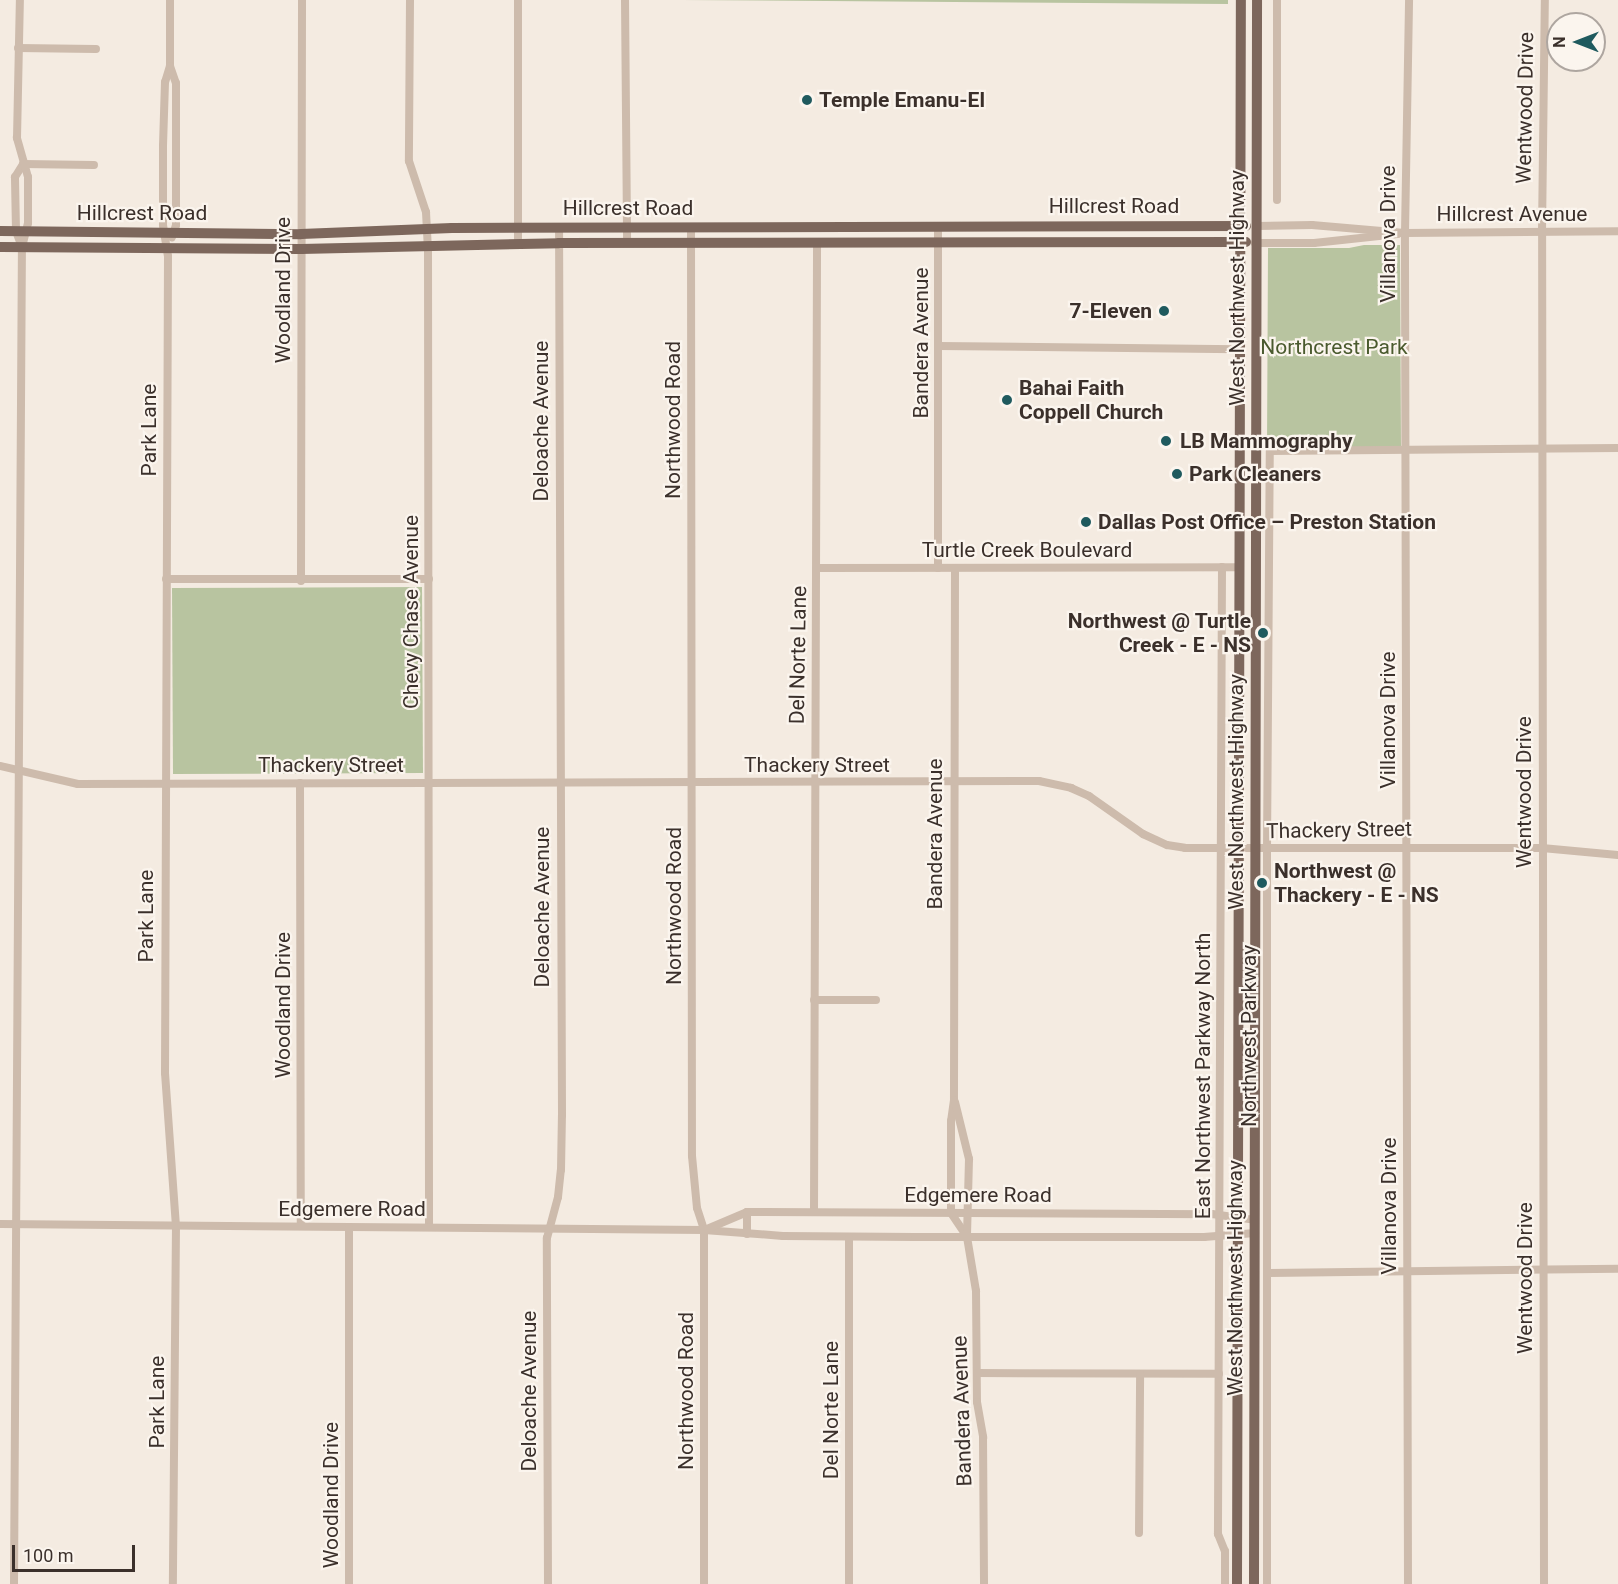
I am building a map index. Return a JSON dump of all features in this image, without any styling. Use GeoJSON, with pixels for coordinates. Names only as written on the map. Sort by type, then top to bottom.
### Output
{"type":"FeatureCollection","features":[{"type":"Feature","properties":{"kind":"main road","name":"West Northwest Highway"},"geometry":{"type":"LineString","coordinates":[[1237,1584],[1238,349],[1241,0]]}},
{"type":"Feature","properties":{"kind":"main road","name":"West Northwest Highway"},"geometry":{"type":"LineString","coordinates":[[1254,1584],[1257,0]]}},
{"type":"Feature","properties":{"kind":"main road"},"geometry":{"type":"LineString","coordinates":[[1021,225],[1021,242]]}},
{"type":"Feature","properties":{"kind":"main road"},"geometry":{"type":"LineString","coordinates":[[1118,226],[1118,242]]}},
{"type":"Feature","properties":{"kind":"main road","name":"Hillcrest Road"},"geometry":{"type":"LineString","coordinates":[[0,231],[301,234],[626,227],[1256,226]]}},
{"type":"Feature","properties":{"kind":"main road"},"geometry":{"type":"LineString","coordinates":[[821,227],[821,242]]}},
{"type":"Feature","properties":{"kind":"main road","name":"Hillcrest Road"},"geometry":{"type":"LineString","coordinates":[[0,247],[301,249],[518,243],[1255,243]]}},
{"type":"Feature","properties":{"kind":"main road"},"geometry":{"type":"LineString","coordinates":[[1238,567],[1256,568]]}},
{"type":"Feature","properties":{"kind":"street"},"geometry":{"type":"LineString","coordinates":[[20,0],[17,138],[22,164],[28,177],[28,232],[22,247]]}},
{"type":"Feature","properties":{"kind":"street","name":"Park Lane"},"geometry":{"type":"LineString","coordinates":[[170,0],[170,66],[165,82],[162,146],[169,233],[164,784],[165,1096],[176,1192],[173,1584]]}},
{"type":"Feature","properties":{"kind":"street","name":"Woodland Drive"},"geometry":{"type":"LineString","coordinates":[[301,580],[302,0]]}},
{"type":"Feature","properties":{"kind":"street","name":"Chevy Chase Avenue"},"geometry":{"type":"LineString","coordinates":[[410,0],[410,161],[426,212],[428,245],[429,1227]]}},
{"type":"Feature","properties":{"kind":"street"},"geometry":{"type":"LineString","coordinates":[[518,0],[518,243]]}},
{"type":"Feature","properties":{"kind":"street"},"geometry":{"type":"LineString","coordinates":[[626,0],[627,243]]}},
{"type":"Feature","properties":{"kind":"street"},"geometry":{"type":"LineString","coordinates":[[1277,0],[1277,200]]}},
{"type":"Feature","properties":{"kind":"street","name":"Villanova Drive"},"geometry":{"type":"LineString","coordinates":[[1407,1584],[1405,233],[1409,0]]}},
{"type":"Feature","properties":{"kind":"street","name":"Wentwood Drive"},"geometry":{"type":"LineString","coordinates":[[1544,1584],[1542,232],[1545,0]]}},
{"type":"Feature","properties":{"kind":"street"},"geometry":{"type":"LineString","coordinates":[[18,48],[96,49]]}},
{"type":"Feature","properties":{"kind":"street","name":"Park Lane"},"geometry":{"type":"LineString","coordinates":[[169,233],[176,225],[176,83],[170,66]]}},
{"type":"Feature","properties":{"kind":"street"},"geometry":{"type":"LineString","coordinates":[[22,164],[94,165]]}},
{"type":"Feature","properties":{"kind":"street"},"geometry":{"type":"LineString","coordinates":[[14,1584],[22,247],[16,231],[15,177],[22,164]]}},
{"type":"Feature","properties":{"kind":"street","name":"Hillcrest Avenue"},"geometry":{"type":"LineString","coordinates":[[1256,226],[1312,225],[1405,233],[1618,231]]}},
{"type":"Feature","properties":{"kind":"street","name":"Northwood Road"},"geometry":{"type":"LineString","coordinates":[[691,227],[692,1156],[697,1208],[704,1230],[704,1584]]}},
{"type":"Feature","properties":{"kind":"street","name":"Bandera Avenue"},"geometry":{"type":"LineString","coordinates":[[938,227],[938,568]]}},
{"type":"Feature","properties":{"kind":"street","name":"Deloache Avenue"},"geometry":{"type":"LineString","coordinates":[[548,1584],[547,1238],[561,1170],[559,228]]}},
{"type":"Feature","properties":{"kind":"street","name":"Hillcrest Avenue"},"geometry":{"type":"LineString","coordinates":[[1255,243],[1314,243],[1405,233]]}},
{"type":"Feature","properties":{"kind":"street","name":"Del Norte Lane"},"geometry":{"type":"LineString","coordinates":[[814,1212],[814,783],[821,242]]}},
{"type":"Feature","properties":{"kind":"street"},"geometry":{"type":"LineString","coordinates":[[939,346],[1238,349]]}},
{"type":"Feature","properties":{"kind":"street"},"geometry":{"type":"LineString","coordinates":[[1406,449],[1618,448]]}},
{"type":"Feature","properties":{"kind":"street","name":"Northwest Parkway"},"geometry":{"type":"LineString","coordinates":[[1266,1584],[1270,451],[1406,449]]}},
{"type":"Feature","properties":{"kind":"street","name":"East Northwest Parkway North"},"geometry":{"type":"LineString","coordinates":[[1222,567],[1218,1534],[1225,1551],[1225,1584]]}},
{"type":"Feature","properties":{"kind":"street","name":"Turtle Creek Boulevard"},"geometry":{"type":"LineString","coordinates":[[817,568],[1238,567]]}},
{"type":"Feature","properties":{"kind":"street","name":"Bandera Avenue"},"geometry":{"type":"LineString","coordinates":[[955,568],[954,1100],[951,1121],[951,1212],[967,1237]]}},
{"type":"Feature","properties":{"kind":"street"},"geometry":{"type":"LineString","coordinates":[[166,579],[429,579]]}},
{"type":"Feature","properties":{"kind":"street","name":"Thackery Street"},"geometry":{"type":"LineString","coordinates":[[0,766],[78,784],[1053,783],[1089,796],[1153,839],[1185,848],[1542,848],[1618,855]]}},
{"type":"Feature","properties":{"kind":"street","name":"Woodland Drive"},"geometry":{"type":"LineString","coordinates":[[300,783],[301,1226]]}},
{"type":"Feature","properties":{"kind":"street"},"geometry":{"type":"LineString","coordinates":[[814,1000],[876,1000]]}},
{"type":"Feature","properties":{"kind":"street","name":"Bandera Avenue"},"geometry":{"type":"LineString","coordinates":[[954,1100],[968,1151],[967,1237],[976,1290],[976,1373],[982,1437],[984,1584]]}},
{"type":"Feature","properties":{"kind":"street"},"geometry":{"type":"LineString","coordinates":[[747,1212],[747,1234]]}},
{"type":"Feature","properties":{"kind":"street","name":"Edgemere Road"},"geometry":{"type":"LineString","coordinates":[[704,1230],[747,1212],[1221,1214],[1255,1220]]}},
{"type":"Feature","properties":{"kind":"street","name":"Edgemere Road"},"geometry":{"type":"LineString","coordinates":[[0,1224],[704,1230],[747,1234],[849,1237],[1221,1237],[1255,1233]]}},
{"type":"Feature","properties":{"kind":"street","name":"Woodland Drive"},"geometry":{"type":"LineString","coordinates":[[349,1227],[349,1584]]}},
{"type":"Feature","properties":{"kind":"street","name":"Del Norte Lane"},"geometry":{"type":"LineString","coordinates":[[849,1237],[849,1584]]}},
{"type":"Feature","properties":{"kind":"street"},"geometry":{"type":"LineString","coordinates":[[1268,1273],[1618,1269]]}},
{"type":"Feature","properties":{"kind":"street"},"geometry":{"type":"LineString","coordinates":[[976,1373],[1219,1374]]}},
{"type":"Feature","properties":{"kind":"street"},"geometry":{"type":"LineString","coordinates":[[1139,1533],[1140,1374]]}},
{"type":"Feature","properties":{"kind":"green space"},"geometry":{"type":"Polygon","coordinates":[[[682,0],[1228,0],[1228,4],[682,0]]]}},
{"type":"Feature","properties":{"kind":"green space","name":"Northcrest Park"},"geometry":{"type":"Polygon","coordinates":[[[1364,245],[1400,245],[1401,447],[1267,448],[1268,248],[1349,248],[1364,245]]]}},
{"type":"Feature","properties":{"kind":"green space"},"geometry":{"type":"Polygon","coordinates":[[[422,587],[423,773],[173,774],[172,588],[422,587]]]}},
{"type":"Feature","properties":{"kind":"place","name":"Temple Emanu-El"},"geometry":{"type":"Point","coordinates":[807,100]}},
{"type":"Feature","properties":{"kind":"place","name":"7-Eleven"},"geometry":{"type":"Point","coordinates":[1164,311]}},
{"type":"Feature","properties":{"kind":"place","name":"Bahai Faith Coppell Church"},"geometry":{"type":"Point","coordinates":[1007,400]}},
{"type":"Feature","properties":{"kind":"place","name":"LB Mammography"},"geometry":{"type":"Point","coordinates":[1166,441]}},
{"type":"Feature","properties":{"kind":"place","name":"Park Cleaners"},"geometry":{"type":"Point","coordinates":[1177,474]}},
{"type":"Feature","properties":{"kind":"place","name":"Dallas Post Office – Preston Station"},"geometry":{"type":"Point","coordinates":[1086,522]}},
{"type":"Feature","properties":{"kind":"place","name":"Northwest @ Turtle Creek - E - NS"},"geometry":{"type":"Point","coordinates":[1263,633]}},
{"type":"Feature","properties":{"kind":"place","name":"Northwest @ Thackery - E - NS"},"geometry":{"type":"Point","coordinates":[1262,883]}}]}
